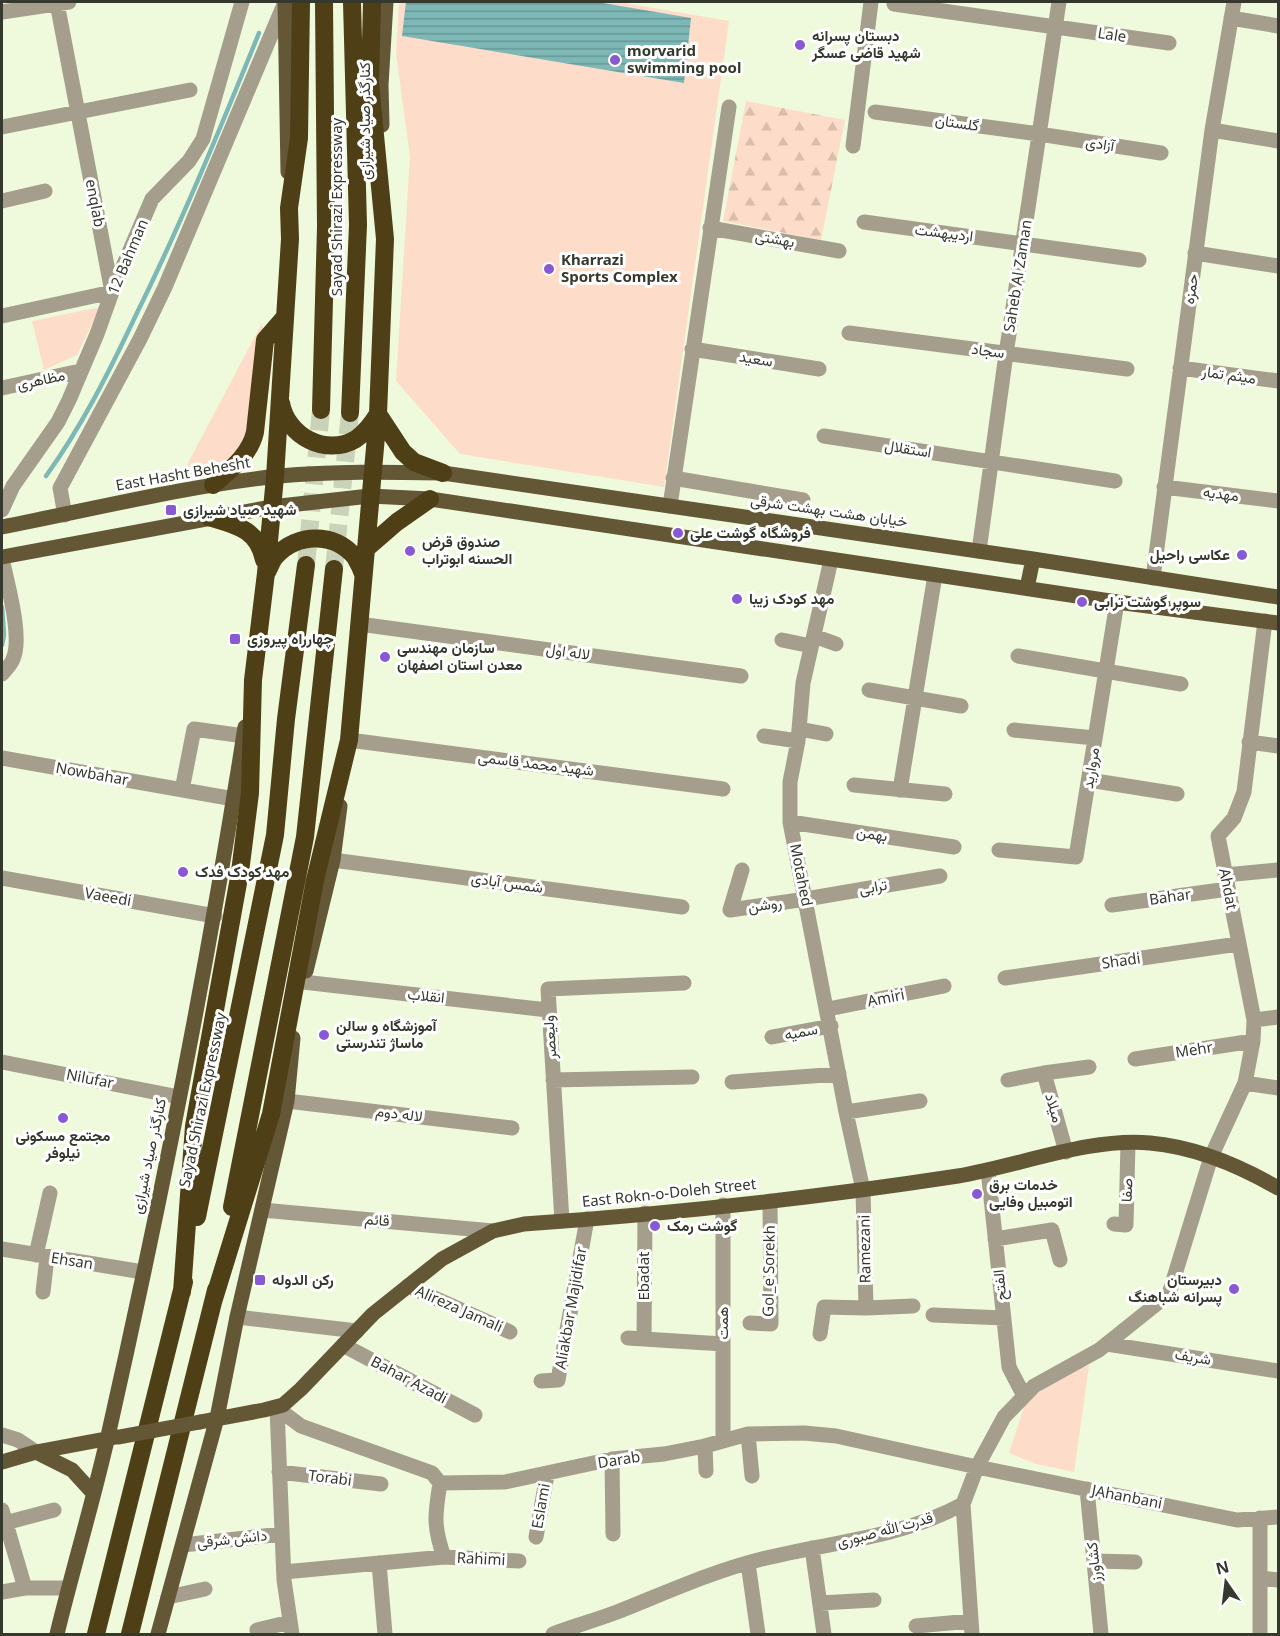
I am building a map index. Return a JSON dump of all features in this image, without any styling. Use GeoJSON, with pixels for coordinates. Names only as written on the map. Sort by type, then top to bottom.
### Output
{"type":"FeatureCollection","features":[{"type":"Feature","properties":{"kind":"highway"},"geometry":{"type":"LineString","coordinates":[[182,1292],[194,1126],[240,872],[250,793],[253,680],[275,477],[290,240],[289,208],[299,138],[301,2]]}},
{"type":"Feature","properties":{"kind":"highway","name":"Sayad Shirazi Expressway"},"geometry":{"type":"LineString","coordinates":[[321,410],[326,227],[324,2]]}},
{"type":"Feature","properties":{"kind":"highway","name":"Sayad Shirazi Expressway"},"geometry":{"type":"LineString","coordinates":[[350,413],[358,225],[352,2]]}},
{"type":"Feature","properties":{"kind":"highway"},"geometry":{"type":"LineString","coordinates":[[213,1302],[271,1114],[315,880],[349,740],[378,414],[385,239],[370,83],[372,2]]}},
{"type":"Feature","properties":{"kind":"highway"},"geometry":{"type":"LineString","coordinates":[[213,485],[241,460],[252,444],[265,340],[285,317]]}},
{"type":"Feature","properties":{"kind":"highway"},"geometry":{"type":"LineString","coordinates":[[280,395],[283,412],[292,427],[305,438],[321,445],[338,445],[355,440],[369,429],[378,414]]}},
{"type":"Feature","properties":{"kind":"highway"},"geometry":{"type":"LineString","coordinates":[[378,414],[403,452],[414,462],[443,473]]}},
{"type":"Feature","properties":{"kind":"highway"},"geometry":{"type":"LineString","coordinates":[[367,548],[397,522],[430,499]]}},
{"type":"Feature","properties":{"kind":"highway"},"geometry":{"type":"LineString","coordinates":[[209,517],[231,523],[254,536],[262,552],[266,573]]}},
{"type":"Feature","properties":{"kind":"highway"},"geometry":{"type":"LineString","coordinates":[[266,573],[275,557],[288,545],[306,538],[324,538],[342,545],[355,557],[363,574]]}},
{"type":"Feature","properties":{"kind":"highway","name":"Sayad Shirazi Expressway"},"geometry":{"type":"LineString","coordinates":[[96,1635],[182,1292],[275,835],[286,719],[306,565]]}},
{"type":"Feature","properties":{"kind":"highway"},"geometry":{"type":"LineString","coordinates":[[129,1635],[213,1302],[305,837],[334,569]]}},
{"type":"Feature","properties":{"kind":"main road"},"geometry":{"type":"LineString","coordinates":[[285,2],[289,208]]}},
{"type":"Feature","properties":{"kind":"main road","name":"کنارگذر صیاد شیرازی"},"geometry":{"type":"LineString","coordinates":[[385,239],[381,85],[386,2]]}},
{"type":"Feature","properties":{"kind":"main road","name":"East Hasht Behesht"},"geometry":{"type":"LineString","coordinates":[[2,527],[213,485],[275,477],[372,471]]}},
{"type":"Feature","properties":{"kind":"main road","name":"خیابان هشت بهشت شرقی"},"geometry":{"type":"LineString","coordinates":[[372,471],[443,473],[1278,597]]}},
{"type":"Feature","properties":{"kind":"main road"},"geometry":{"type":"LineString","coordinates":[[2,558],[271,507],[370,496],[430,499],[1117,602],[1272,622]]}},
{"type":"Feature","properties":{"kind":"main road"},"geometry":{"type":"LineString","coordinates":[[1027,588],[1034,559]]}},
{"type":"Feature","properties":{"kind":"main road","name":"کنارگذر صیاد شیرازی"},"geometry":{"type":"LineString","coordinates":[[57,1635],[93,1493],[113,1438],[215,916],[253,680]]}},
{"type":"Feature","properties":{"kind":"main road"},"geometry":{"type":"LineString","coordinates":[[158,1635],[217,1418],[237,1317],[286,1101],[292,1046],[303,982],[333,860],[349,740]]}},
{"type":"Feature","properties":{"kind":"main road","name":"East Rokn-o-Doleh Street"},"geometry":{"type":"LineString","coordinates":[[2,1462],[36,1452],[277,1408],[301,1389],[373,1314],[442,1259],[493,1231],[524,1224],[723,1206],[863,1190],[988,1170],[1066,1152],[1119,1143],[1150,1143],[1194,1150],[1278,1188]]}},
{"type":"Feature","properties":{"kind":"main road"},"geometry":{"type":"LineString","coordinates":[[36,1452],[72,1470],[93,1493]]}},
{"type":"Feature","properties":{"kind":"street","name":"enqlab"},"geometry":{"type":"LineString","coordinates":[[63,2],[78,112],[112,292]]}},
{"type":"Feature","properties":{"kind":"street"},"geometry":{"type":"LineString","coordinates":[[2,12],[63,2]]}},
{"type":"Feature","properties":{"kind":"street","name":"12 Bahman"},"geometry":{"type":"LineString","coordinates":[[2,510],[13,486],[58,422],[76,385],[112,292],[152,200],[189,161],[203,139],[242,2]]}},
{"type":"Feature","properties":{"kind":"street"},"geometry":{"type":"LineString","coordinates":[[65,515],[60,488],[150,318],[285,2]]}},
{"type":"Feature","properties":{"kind":"street"},"geometry":{"type":"LineString","coordinates":[[853,146],[871,2]]}},
{"type":"Feature","properties":{"kind":"street","name":"Saheb Al Zaman"},"geometry":{"type":"LineString","coordinates":[[979,551],[1059,2]]}},
{"type":"Feature","properties":{"kind":"street","name":"حمزه"},"geometry":{"type":"LineString","coordinates":[[1153,578],[1212,130],[1234,2]]}},
{"type":"Feature","properties":{"kind":"street","name":"Lale"},"geometry":{"type":"LineString","coordinates":[[894,4],[1169,43]]}},
{"type":"Feature","properties":{"kind":"street"},"geometry":{"type":"LineString","coordinates":[[1231,18],[1278,26]]}},
{"type":"Feature","properties":{"kind":"street"},"geometry":{"type":"LineString","coordinates":[[2,127],[190,90]]}},
{"type":"Feature","properties":{"kind":"street"},"geometry":{"type":"LineString","coordinates":[[670,506],[729,107]]}},
{"type":"Feature","properties":{"kind":"street","name":"گلستان"},"geometry":{"type":"LineString","coordinates":[[875,112],[1039,134]]}},
{"type":"Feature","properties":{"kind":"street"},"geometry":{"type":"LineString","coordinates":[[1212,130],[1278,141]]}},
{"type":"Feature","properties":{"kind":"street","name":"آزادی"},"geometry":{"type":"LineString","coordinates":[[1039,134],[1161,153]]}},
{"type":"Feature","properties":{"kind":"street"},"geometry":{"type":"LineString","coordinates":[[2,201],[45,191]]}},
{"type":"Feature","properties":{"kind":"street","name":"اردیبهشت"},"geometry":{"type":"LineString","coordinates":[[864,222],[1139,260]]}},
{"type":"Feature","properties":{"kind":"street","name":"بهشتی"},"geometry":{"type":"LineString","coordinates":[[710,228],[839,250]]}},
{"type":"Feature","properties":{"kind":"street"},"geometry":{"type":"LineString","coordinates":[[1196,253],[1278,266]]}},
{"type":"Feature","properties":{"kind":"street"},"geometry":{"type":"LineString","coordinates":[[2,316],[112,292]]}},
{"type":"Feature","properties":{"kind":"street","name":"سجاد"},"geometry":{"type":"LineString","coordinates":[[849,333],[1127,369]]}},
{"type":"Feature","properties":{"kind":"street","name":"سعید"},"geometry":{"type":"LineString","coordinates":[[692,349],[819,369]]}},
{"type":"Feature","properties":{"kind":"street","name":"میثم تمار"},"geometry":{"type":"LineString","coordinates":[[1180,368],[1278,381]]}},
{"type":"Feature","properties":{"kind":"street","name":"مظاهری"},"geometry":{"type":"LineString","coordinates":[[2,388],[80,371]]}},
{"type":"Feature","properties":{"kind":"street","name":"استقلال"},"geometry":{"type":"LineString","coordinates":[[824,436],[1115,481]]}},
{"type":"Feature","properties":{"kind":"street"},"geometry":{"type":"LineString","coordinates":[[673,478],[803,500]]}},
{"type":"Feature","properties":{"kind":"street","name":"مهدیه"},"geometry":{"type":"LineString","coordinates":[[1164,487],[1278,501]]}},
{"type":"Feature","properties":{"kind":"street"},"geometry":{"type":"LineString","coordinates":[[2,558],[14,619],[16,647],[13,661],[2,674]]}},
{"type":"Feature","properties":{"kind":"street","name":"Motahed"},"geometry":{"type":"LineString","coordinates":[[831,560],[803,683],[798,735],[790,782],[790,822],[863,1190]]}},
{"type":"Feature","properties":{"kind":"street"},"geometry":{"type":"LineString","coordinates":[[900,790],[935,575]]}},
{"type":"Feature","properties":{"kind":"street","name":"مروارید"},"geometry":{"type":"LineString","coordinates":[[999,850],[1076,857],[1117,602]]}},
{"type":"Feature","properties":{"kind":"street","name":"Ahdat"},"geometry":{"type":"LineString","coordinates":[[1210,1157],[1245,1083],[1253,1041],[1254,1020],[1218,836],[1234,818],[1244,792],[1250,742],[1272,622]]}},
{"type":"Feature","properties":{"kind":"street","name":"لاله اول"},"geometry":{"type":"LineString","coordinates":[[359,624],[741,676]]}},
{"type":"Feature","properties":{"kind":"street"},"geometry":{"type":"LineString","coordinates":[[782,640],[836,644]]}},
{"type":"Feature","properties":{"kind":"street"},"geometry":{"type":"LineString","coordinates":[[1018,656],[1181,684]]}},
{"type":"Feature","properties":{"kind":"street"},"geometry":{"type":"LineString","coordinates":[[869,690],[961,706]]}},
{"type":"Feature","properties":{"kind":"street"},"geometry":{"type":"LineString","coordinates":[[182,790],[194,729],[244,736]]}},
{"type":"Feature","properties":{"kind":"street"},"geometry":{"type":"LineString","coordinates":[[1014,730],[1095,738]]}},
{"type":"Feature","properties":{"kind":"street"},"geometry":{"type":"LineString","coordinates":[[764,736],[825,734]]}},
{"type":"Feature","properties":{"kind":"street","name":"شهید محمد قاسمی"},"geometry":{"type":"LineString","coordinates":[[349,740],[723,789]]}},
{"type":"Feature","properties":{"kind":"street"},"geometry":{"type":"LineString","coordinates":[[1250,742],[1278,746]]}},
{"type":"Feature","properties":{"kind":"street","name":"Nowbahar"},"geometry":{"type":"LineString","coordinates":[[2,758],[234,800]]}},
{"type":"Feature","properties":{"kind":"street"},"geometry":{"type":"LineString","coordinates":[[1089,780],[1176,794]]}},
{"type":"Feature","properties":{"kind":"street"},"geometry":{"type":"LineString","coordinates":[[854,785],[945,794]]}},
{"type":"Feature","properties":{"kind":"street","name":"بهمن"},"geometry":{"type":"LineString","coordinates":[[790,822],[954,847]]}},
{"type":"Feature","properties":{"kind":"street","name":"شمس آبادی"},"geometry":{"type":"LineString","coordinates":[[333,860],[682,907]]}},
{"type":"Feature","properties":{"kind":"street","name":"روشن"},"geometry":{"type":"LineString","coordinates":[[742,870],[730,910],[806,899]]}},
{"type":"Feature","properties":{"kind":"street","name":"Bahar"},"geometry":{"type":"LineString","coordinates":[[1112,905],[1278,870]]}},
{"type":"Feature","properties":{"kind":"street","name":"ترابی"},"geometry":{"type":"LineString","coordinates":[[806,899],[940,876]]}},
{"type":"Feature","properties":{"kind":"street","name":"Vaeedi"},"geometry":{"type":"LineString","coordinates":[[2,878],[215,916]]}},
{"type":"Feature","properties":{"kind":"street","name":"Shadi"},"geometry":{"type":"LineString","coordinates":[[1005,978],[1238,944]]}},
{"type":"Feature","properties":{"kind":"street","name":"انقلاب"},"geometry":{"type":"LineString","coordinates":[[303,982],[548,1010]]}},
{"type":"Feature","properties":{"kind":"street","name":"ولیعصر"},"geometry":{"type":"LineString","coordinates":[[562,1221],[548,989],[684,983]]}},
{"type":"Feature","properties":{"kind":"street","name":"Amiri"},"geometry":{"type":"LineString","coordinates":[[828,1009],[945,986]]}},
{"type":"Feature","properties":{"kind":"street"},"geometry":{"type":"LineString","coordinates":[[1254,1020],[1278,1017]]}},
{"type":"Feature","properties":{"kind":"street","name":"سمیه"},"geometry":{"type":"LineString","coordinates":[[772,1037],[831,1026]]}},
{"type":"Feature","properties":{"kind":"street","name":"Mehr"},"geometry":{"type":"LineString","coordinates":[[1135,1059],[1253,1041]]}},
{"type":"Feature","properties":{"kind":"street","name":"Nilufar"},"geometry":{"type":"LineString","coordinates":[[2,1062],[179,1097]]}},
{"type":"Feature","properties":{"kind":"street","name":"میلاد"},"geometry":{"type":"LineString","coordinates":[[1066,1152],[1044,1073],[1089,1067]]}},
{"type":"Feature","properties":{"kind":"street"},"geometry":{"type":"LineString","coordinates":[[1008,1080],[1044,1073]]}},
{"type":"Feature","properties":{"kind":"street"},"geometry":{"type":"LineString","coordinates":[[732,1082],[839,1074]]}},
{"type":"Feature","properties":{"kind":"street"},"geometry":{"type":"LineString","coordinates":[[553,1080],[692,1077]]}},
{"type":"Feature","properties":{"kind":"street"},"geometry":{"type":"LineString","coordinates":[[1245,1083],[1278,1088]]}},
{"type":"Feature","properties":{"kind":"street","name":"لاله دوم"},"geometry":{"type":"LineString","coordinates":[[286,1101],[512,1128]]}},
{"type":"Feature","properties":{"kind":"street"},"geometry":{"type":"LineString","coordinates":[[846,1112],[920,1101]]}},
{"type":"Feature","properties":{"kind":"street","name":"صفا"},"geometry":{"type":"LineString","coordinates":[[1114,1224],[1126,1225],[1128,1143]]}},
{"type":"Feature","properties":{"kind":"street"},"geometry":{"type":"LineString","coordinates":[[916,1626],[971,1628],[963,1504],[977,1467],[1004,1418],[1034,1386],[1099,1350],[1169,1294],[1210,1157]]}},
{"type":"Feature","properties":{"kind":"street","name":"الفتح"},"geometry":{"type":"LineString","coordinates":[[988,1170],[1009,1367],[1024,1396]]}},
{"type":"Feature","properties":{"kind":"street","name":"Ramezani"},"geometry":{"type":"LineString","coordinates":[[863,1190],[866,1308]]}},
{"type":"Feature","properties":{"kind":"street"},"geometry":{"type":"LineString","coordinates":[[43,1292],[41,1256],[50,1193]]}},
{"type":"Feature","properties":{"kind":"street","name":"Gol_e Sorekh"},"geometry":{"type":"LineString","coordinates":[[750,1323],[771,1324],[770,1201]]}},
{"type":"Feature","properties":{"kind":"street","name":"همت"},"geometry":{"type":"LineString","coordinates":[[723,1206],[723,1440]]}},
{"type":"Feature","properties":{"kind":"street","name":"قائم"},"geometry":{"type":"LineString","coordinates":[[261,1210],[493,1231]]}},
{"type":"Feature","properties":{"kind":"street","name":"Ebadat"},"geometry":{"type":"LineString","coordinates":[[644,1339],[645,1213]]}},
{"type":"Feature","properties":{"kind":"street","name":"Aliakbar Majidifar"},"geometry":{"type":"LineString","coordinates":[[541,1381],[558,1380],[587,1219]]}},
{"type":"Feature","properties":{"kind":"street"},"geometry":{"type":"LineString","coordinates":[[995,1239],[1052,1230],[1060,1260]]}},
{"type":"Feature","properties":{"kind":"street","name":"Ehsan"},"geometry":{"type":"LineString","coordinates":[[2,1249],[144,1272]]}},
{"type":"Feature","properties":{"kind":"street","name":"Alireza Jamali"},"geometry":{"type":"LineString","coordinates":[[408,1286],[510,1332]]}},
{"type":"Feature","properties":{"kind":"street"},"geometry":{"type":"LineString","coordinates":[[820,1334],[824,1307],[913,1306]]}},
{"type":"Feature","properties":{"kind":"street"},"geometry":{"type":"LineString","coordinates":[[933,1314],[1004,1318]]}},
{"type":"Feature","properties":{"kind":"street"},"geometry":{"type":"LineString","coordinates":[[237,1317],[357,1331]]}},
{"type":"Feature","properties":{"kind":"street"},"geometry":{"type":"LineString","coordinates":[[628,1338],[723,1344]]}},
{"type":"Feature","properties":{"kind":"street","name":"شریف"},"geometry":{"type":"LineString","coordinates":[[1107,1344],[1278,1371]]}},
{"type":"Feature","properties":{"kind":"street","name":"Bahar Azadi"},"geometry":{"type":"LineString","coordinates":[[343,1345],[475,1415]]}},
{"type":"Feature","properties":{"kind":"street"},"geometry":{"type":"LineString","coordinates":[[257,1630],[291,1628],[284,1572],[277,1408]]}},
{"type":"Feature","properties":{"kind":"street"},"geometry":{"type":"LineString","coordinates":[[277,1408],[301,1426],[432,1473],[440,1483],[435,1517],[438,1541],[444,1557]]}},
{"type":"Feature","properties":{"kind":"street","name":"Darab"},"geometry":{"type":"LineString","coordinates":[[440,1483],[505,1482],[547,1475],[612,1459],[664,1454],[705,1446],[748,1434],[804,1433],[836,1436],[977,1467]]}},
{"type":"Feature","properties":{"kind":"street"},"geometry":{"type":"LineString","coordinates":[[748,1434],[752,1476]]}},
{"type":"Feature","properties":{"kind":"street"},"geometry":{"type":"LineString","coordinates":[[2,1435],[18,1440],[36,1452]]}},
{"type":"Feature","properties":{"kind":"street"},"geometry":{"type":"LineString","coordinates":[[705,1446],[706,1471]]}},
{"type":"Feature","properties":{"kind":"street"},"geometry":{"type":"LineString","coordinates":[[612,1459],[613,1534]]}},
{"type":"Feature","properties":{"kind":"street","name":"JAhanbani"},"geometry":{"type":"LineString","coordinates":[[977,1467],[1237,1520],[1278,1517]]}},
{"type":"Feature","properties":{"kind":"street","name":"Torabi"},"geometry":{"type":"LineString","coordinates":[[279,1472],[381,1484]]}},
{"type":"Feature","properties":{"kind":"street","name":"Eslami"},"geometry":{"type":"LineString","coordinates":[[536,1538],[547,1475]]}},
{"type":"Feature","properties":{"kind":"street","name":"کشاورز"},"geometry":{"type":"LineString","coordinates":[[1087,1489],[1101,1635]]}},
{"type":"Feature","properties":{"kind":"street","name":"قدرت الله صبوری"},"geometry":{"type":"LineString","coordinates":[[553,1635],[603,1618],[731,1567],[858,1540],[933,1520],[963,1504]]}},
{"type":"Feature","properties":{"kind":"street"},"geometry":{"type":"LineString","coordinates":[[25,1588],[3,1516],[54,1510]]}},
{"type":"Feature","properties":{"kind":"street"},"geometry":{"type":"LineString","coordinates":[[1260,1518],[1260,1635]]}},
{"type":"Feature","properties":{"kind":"street","name":"دانش شرقی"},"geometry":{"type":"LineString","coordinates":[[183,1545],[282,1534]]}},
{"type":"Feature","properties":{"kind":"street"},"geometry":{"type":"LineString","coordinates":[[812,1548],[824,1635]]}},
{"type":"Feature","properties":{"kind":"street","name":"Rahimi"},"geometry":{"type":"LineString","coordinates":[[284,1572],[444,1557],[519,1561]]}},
{"type":"Feature","properties":{"kind":"street"},"geometry":{"type":"LineString","coordinates":[[1094,1561],[1135,1562]]}},
{"type":"Feature","properties":{"kind":"street"},"geometry":{"type":"LineString","coordinates":[[379,1563],[385,1635]]}},
{"type":"Feature","properties":{"kind":"street"},"geometry":{"type":"LineString","coordinates":[[748,1563],[758,1635]]}},
{"type":"Feature","properties":{"kind":"street"},"geometry":{"type":"LineString","coordinates":[[1260,1578],[1278,1580]]}},
{"type":"Feature","properties":{"kind":"street"},"geometry":{"type":"LineString","coordinates":[[2,1592],[25,1588],[68,1588]]}},
{"type":"Feature","properties":{"kind":"street"},"geometry":{"type":"LineString","coordinates":[[168,1597],[205,1589]]}},
{"type":"Feature","properties":{"kind":"street"},"geometry":{"type":"LineString","coordinates":[[820,1603],[874,1600]]}},
{"type":"Feature","properties":{"kind":"green space","name":"Kharrazi Sports Complex"},"geometry":{"type":"Polygon","coordinates":[[[399,2],[619,2],[729,21],[664,487],[460,454],[396,381],[410,157],[396,53],[399,2]]]}},
{"type":"Feature","properties":{"kind":"green space"},"geometry":{"type":"Polygon","coordinates":[[[746,101],[845,120],[821,240],[723,221],[746,101]]]}},
{"type":"Feature","properties":{"kind":"green space"},"geometry":{"type":"Polygon","coordinates":[[[100,307],[77,355],[44,370],[32,321],[100,307]]]}},
{"type":"Feature","properties":{"kind":"green space"},"geometry":{"type":"Polygon","coordinates":[[[262,323],[263,333],[248,440],[220,468],[179,480],[262,323]]]}},
{"type":"Feature","properties":{"kind":"green space"},"geometry":{"type":"Polygon","coordinates":[[[1089,1366],[1074,1472],[1036,1464],[1009,1453],[1026,1401],[1074,1369],[1089,1366]]]}},
{"type":"Feature","properties":{"kind":"water","name":"morvarid swimming pool"},"geometry":{"type":"Polygon","coordinates":[[[406,2],[597,2],[691,18],[684,83],[402,36],[406,2]]]}},
{"type":"Feature","properties":{"kind":"waterway"},"geometry":{"type":"LineString","coordinates":[[46,476],[94,398],[152,282],[200,176],[259,33]]}},
{"type":"Feature","properties":{"kind":"waterway"},"geometry":{"type":"LineString","coordinates":[[2,607],[4,635],[2,645]]}},
{"type":"Feature","properties":{"kind":"tunnel"},"geometry":{"type":"LineString","coordinates":[[306,565],[321,410]]}},
{"type":"Feature","properties":{"kind":"tunnel"},"geometry":{"type":"LineString","coordinates":[[334,569],[350,413]]}},
{"type":"Feature","properties":{"kind":"place","name":"دبستان پسرانه شهید قاضی عسگر"},"geometry":{"type":"Point","coordinates":[800,45]}},
{"type":"Feature","properties":{"kind":"place","name":"morvarid swimming pool"},"geometry":{"type":"Point","coordinates":[615,60]}},
{"type":"Feature","properties":{"kind":"place","name":"Kharrazi Sports Complex"},"geometry":{"type":"Point","coordinates":[549,269]}},
{"type":"Feature","properties":{"kind":"place","name":"شهید صیاد شیرازی"},"geometry":{"type":"Point","coordinates":[171,510]}},
{"type":"Feature","properties":{"kind":"place","name":"فروشگاه گوشت علی"},"geometry":{"type":"Point","coordinates":[678,533]}},
{"type":"Feature","properties":{"kind":"place","name":"صندوق قرض الحسنه ابوتراب"},"geometry":{"type":"Point","coordinates":[410,551]}},
{"type":"Feature","properties":{"kind":"place","name":"عکاسی راحیل"},"geometry":{"type":"Point","coordinates":[1242,555]}},
{"type":"Feature","properties":{"kind":"place","name":"مهد کودک زیبا"},"geometry":{"type":"Point","coordinates":[737,599]}},
{"type":"Feature","properties":{"kind":"place","name":"سوپر گوشت ترابی"},"geometry":{"type":"Point","coordinates":[1082,602]}},
{"type":"Feature","properties":{"kind":"place","name":"چهارراه پیروزی"},"geometry":{"type":"Point","coordinates":[235,639]}},
{"type":"Feature","properties":{"kind":"place","name":"سازمان مهندسی معدن استان اصفهان"},"geometry":{"type":"Point","coordinates":[385,657]}},
{"type":"Feature","properties":{"kind":"place","name":"مهد کودک فدک"},"geometry":{"type":"Point","coordinates":[183,872]}},
{"type":"Feature","properties":{"kind":"place","name":"آموزشگاه و سالن ماساژ تندرستی"},"geometry":{"type":"Point","coordinates":[324,1035]}},
{"type":"Feature","properties":{"kind":"place","name":"مجتمع مسکونی نیلوفر"},"geometry":{"type":"Point","coordinates":[63,1118]}},
{"type":"Feature","properties":{"kind":"place","name":"خدمات برق اتومبیل وفایی"},"geometry":{"type":"Point","coordinates":[977,1194]}},
{"type":"Feature","properties":{"kind":"place","name":"گوشت رمک"},"geometry":{"type":"Point","coordinates":[655,1226]}},
{"type":"Feature","properties":{"kind":"place","name":"رکن الدوله"},"geometry":{"type":"Point","coordinates":[260,1280]}},
{"type":"Feature","properties":{"kind":"place","name":"دبیرستان پسرانه شباهنگ"},"geometry":{"type":"Point","coordinates":[1234,1289]}}]}
